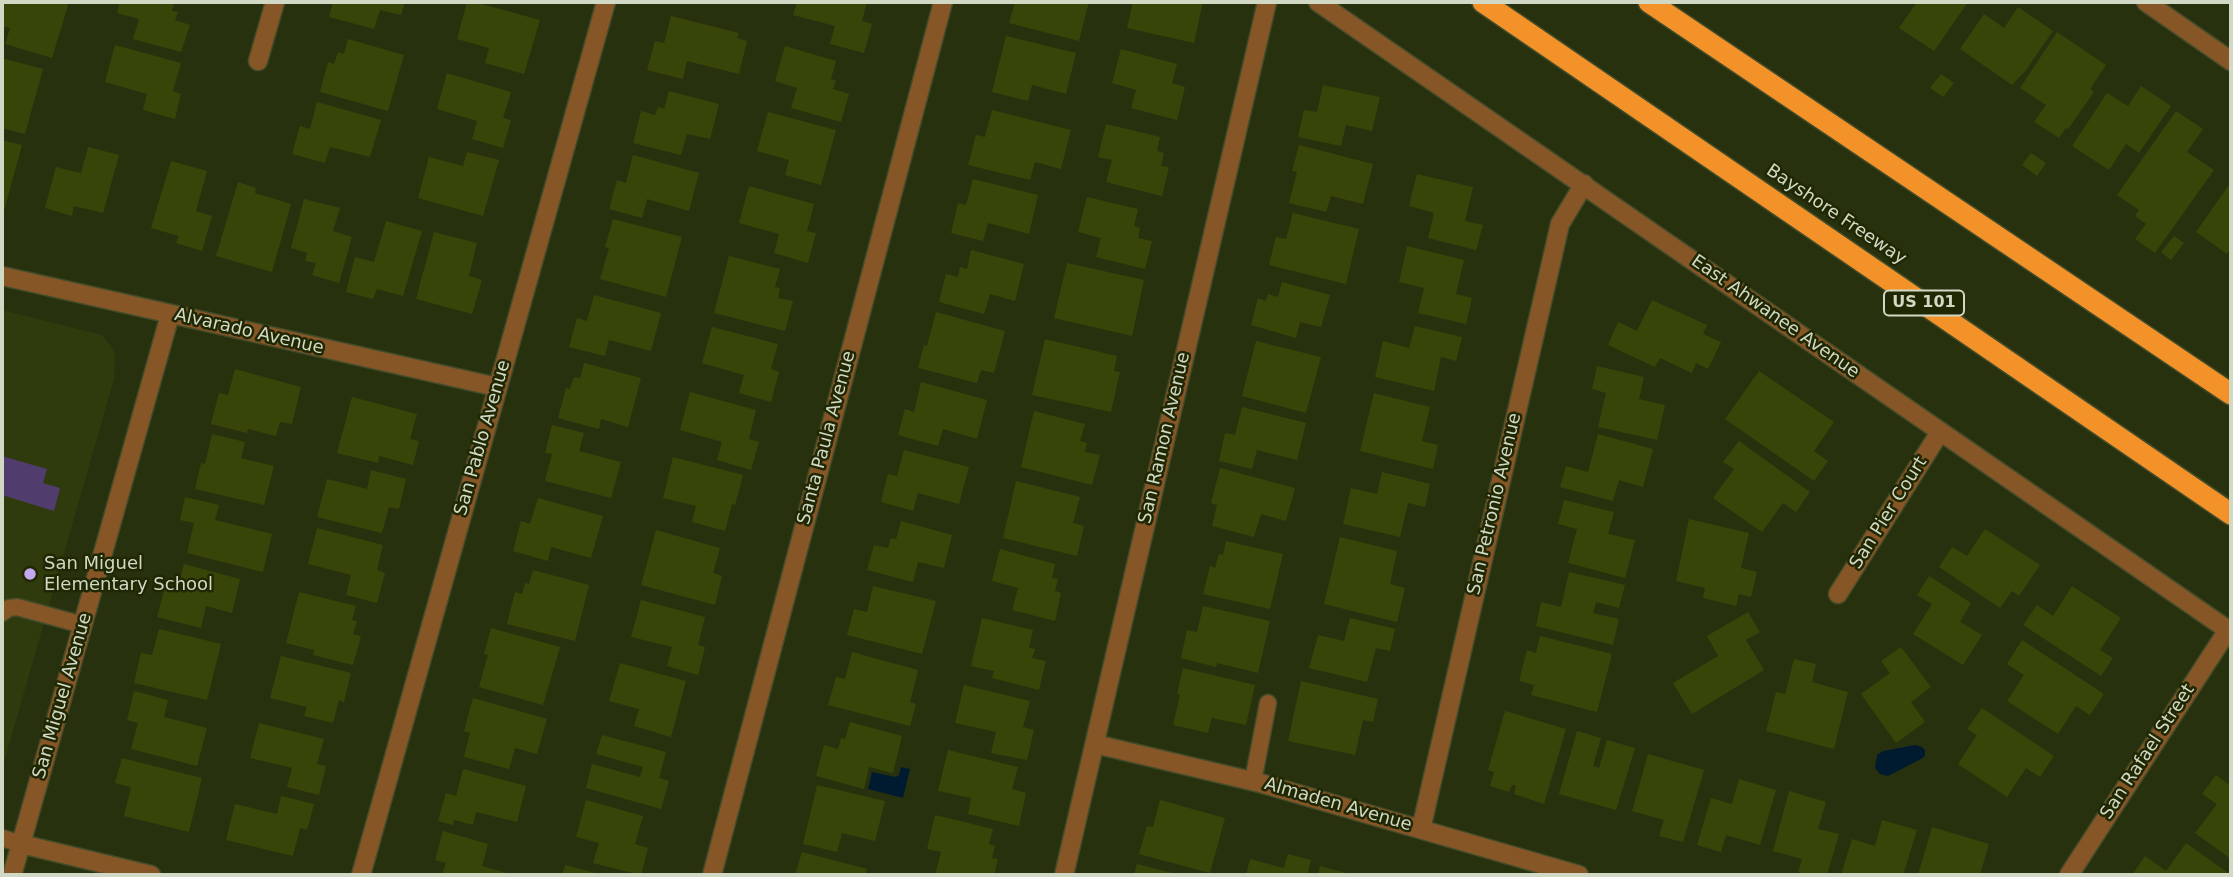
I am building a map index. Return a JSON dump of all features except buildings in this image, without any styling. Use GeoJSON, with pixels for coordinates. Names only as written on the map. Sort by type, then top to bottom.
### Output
{"type":"FeatureCollection","features":[{"type":"Feature","properties":{"kind":"highway","name":"Bayshore Freeway"},"geometry":{"type":"LineString","coordinates":[[1483,2],[2231,514]]}},
{"type":"Feature","properties":{"kind":"highway"},"geometry":{"type":"LineString","coordinates":[[1649,2],[2231,394]]}},
{"type":"Feature","properties":{"kind":"street"},"geometry":{"type":"LineString","coordinates":[[258,61],[275,2]]}},
{"type":"Feature","properties":{"kind":"street","name":"San Pablo Avenue"},"geometry":{"type":"LineString","coordinates":[[361,875],[606,2]]}},
{"type":"Feature","properties":{"kind":"street","name":"Santa Paula Avenue"},"geometry":{"type":"LineString","coordinates":[[712,875],[943,2]]}},
{"type":"Feature","properties":{"kind":"street","name":"San Ramon Avenue"},"geometry":{"type":"LineString","coordinates":[[1064,875],[1267,2]]}},
{"type":"Feature","properties":{"kind":"street","name":"East Ahwanee Avenue"},"geometry":{"type":"LineString","coordinates":[[1318,2],[2230,631]]}},
{"type":"Feature","properties":{"kind":"street"},"geometry":{"type":"LineString","coordinates":[[2146,2],[2231,61]]}},
{"type":"Feature","properties":{"kind":"street","name":"San Petronio Avenue"},"geometry":{"type":"LineString","coordinates":[[1420,829],[1560,224],[1584,184]]}},
{"type":"Feature","properties":{"kind":"street","name":"Alvarado Avenue"},"geometry":{"type":"LineString","coordinates":[[2,276],[497,387]]}},
{"type":"Feature","properties":{"kind":"street","name":"San Miguel Avenue"},"geometry":{"type":"LineString","coordinates":[[12,875],[170,315]]}},
{"type":"Feature","properties":{"kind":"street","name":"San Pier Court"},"geometry":{"type":"LineString","coordinates":[[1838,594],[1940,432]]}},
{"type":"Feature","properties":{"kind":"street","name":"San Rafael Street"},"geometry":{"type":"LineString","coordinates":[[2069,875],[2230,631]]}},
{"type":"Feature","properties":{"kind":"street","name":"Almaden Avenue"},"geometry":{"type":"LineString","coordinates":[[1095,744],[1253,781],[1579,875]]}},
{"type":"Feature","properties":{"kind":"street"},"geometry":{"type":"LineString","coordinates":[[21,844],[151,875]]}},
{"type":"Feature","properties":{"kind":"lane"},"geometry":{"type":"LineString","coordinates":[[2,613],[17,607],[83,625]]}},
{"type":"Feature","properties":{"kind":"lane"},"geometry":{"type":"LineString","coordinates":[[1253,781],[1268,703]]}},
{"type":"Feature","properties":{"kind":"lane"},"geometry":{"type":"LineString","coordinates":[[2,838],[21,844]]}},
{"type":"Feature","properties":{"kind":"shaded area","name":"San Miguel Elementary School"},"geometry":{"type":"Polygon","coordinates":[[[2,310],[102,335],[115,352],[114,379],[2,769],[2,310]]]}},
{"type":"Feature","properties":{"kind":"shaded area"},"geometry":{"type":"Polygon","coordinates":[[[2,456],[47,469],[43,483],[60,488],[54,511],[2,495],[2,456]]]}},
{"type":"Feature","properties":{"kind":"water"},"geometry":{"type":"Polygon","coordinates":[[[1915,745],[1925,750],[1925,756],[1921,759],[1888,776],[1880,774],[1875,768],[1877,755],[1883,751],[1915,745]]]}},
{"type":"Feature","properties":{"kind":"water"},"geometry":{"type":"Polygon","coordinates":[[[901,767],[910,769],[903,798],[868,789],[872,772],[896,777],[901,767]]]}},
{"type":"Feature","properties":{"kind":"place","name":"San Miguel Elementary School"},"geometry":{"type":"Point","coordinates":[30,574]}}]}
